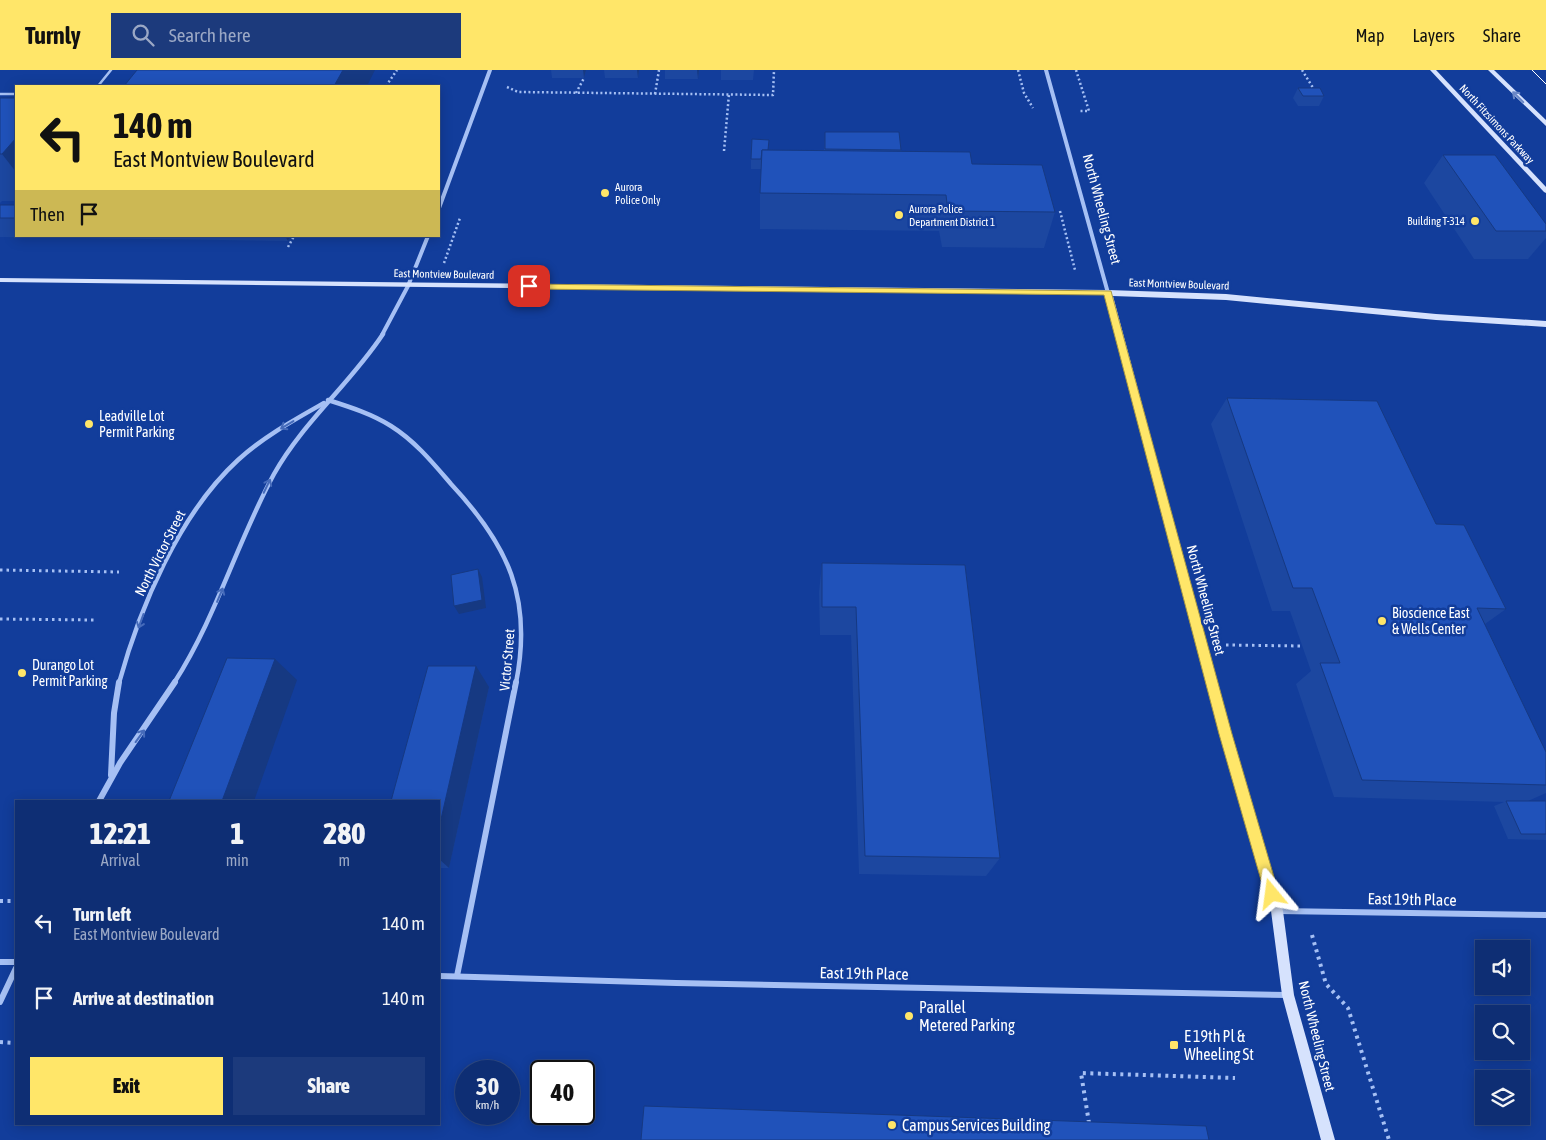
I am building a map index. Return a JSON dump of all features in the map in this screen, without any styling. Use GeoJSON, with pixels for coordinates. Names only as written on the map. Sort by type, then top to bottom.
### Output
{"type":"FeatureCollection","features":[{"type":"Feature","properties":{"kind":"street"},"geometry":{"type":"LineString","coordinates":[[440,205],[490,70]]}},
{"type":"Feature","properties":{"kind":"street","name":"North Wheeling Street"},"geometry":{"type":"LineString","coordinates":[[1046,70],[1108,293],[1223,725],[1277,911],[1288,995],[1328,1140]]}},
{"type":"Feature","properties":{"kind":"street","name":"North Fitzsimons Parkway"},"geometry":{"type":"LineString","coordinates":[[1433,70],[1546,191]]}},
{"type":"Feature","properties":{"kind":"street"},"geometry":{"type":"LineString","coordinates":[[1491,70],[1546,124]]}},
{"type":"Feature","properties":{"kind":"street","name":"North Victor Street"},"geometry":{"type":"LineString","coordinates":[[99,800],[111,776],[150,722],[192,655],[212,614],[271,478],[298,436],[361,365],[379,341],[410,285],[428,237]]}},
{"type":"Feature","properties":{"kind":"street","name":"East Montview Boulevard"},"geometry":{"type":"LineString","coordinates":[[0,280],[1108,293],[1226,297],[1436,317],[1546,324]]}},
{"type":"Feature","properties":{"kind":"street","name":"North Victor Street"},"geometry":{"type":"LineString","coordinates":[[111,776],[112,727],[117,692],[148,602],[179,535],[197,506],[217,481],[239,459],[277,431],[328,400]]}},
{"type":"Feature","properties":{"kind":"street","name":"Victor Street"},"geometry":{"type":"LineString","coordinates":[[328,400],[373,416],[403,434],[465,497],[494,533],[502,547],[510,565],[519,598],[522,648],[519,670],[457,976]]}},
{"type":"Feature","properties":{"kind":"street","name":"East 19th Place"},"geometry":{"type":"LineString","coordinates":[[1277,911],[1546,916]]}},
{"type":"Feature","properties":{"kind":"street"},"geometry":{"type":"LineString","coordinates":[[0,962],[15,962]]}},
{"type":"Feature","properties":{"kind":"street"},"geometry":{"type":"LineString","coordinates":[[0,1002],[15,970]]}},
{"type":"Feature","properties":{"kind":"street","name":"East 19th Place"},"geometry":{"type":"LineString","coordinates":[[440,976],[685,983],[1288,995]]}},
{"type":"Feature","properties":{"kind":"lane"},"geometry":{"type":"LineString","coordinates":[[99,85],[111,70]]}},
{"type":"Feature","properties":{"kind":"lane"},"geometry":{"type":"LineString","coordinates":[[0,94],[15,94]]}},
{"type":"Feature","properties":{"kind":"path"},"geometry":{"type":"LineString","coordinates":[[387,85],[397,70]]}},
{"type":"Feature","properties":{"kind":"path"},"geometry":{"type":"LineString","coordinates":[[655,94],[659,70]]}},
{"type":"Feature","properties":{"kind":"path"},"geometry":{"type":"LineString","coordinates":[[506,83],[508,88],[518,92],[773,95],[774,70]]}},
{"type":"Feature","properties":{"kind":"path"},"geometry":{"type":"LineString","coordinates":[[1018,70],[1024,94],[1034,110]]}},
{"type":"Feature","properties":{"kind":"path"},"geometry":{"type":"LineString","coordinates":[[1302,70],[1315,92]]}},
{"type":"Feature","properties":{"kind":"path"},"geometry":{"type":"LineString","coordinates":[[576,93],[584,78]]}},
{"type":"Feature","properties":{"kind":"path"},"geometry":{"type":"LineString","coordinates":[[724,151],[729,94]]}},
{"type":"Feature","properties":{"kind":"path"},"geometry":{"type":"LineString","coordinates":[[443,264],[460,218]]}},
{"type":"Feature","properties":{"kind":"path"},"geometry":{"type":"LineString","coordinates":[[288,247],[293,237]]}},
{"type":"Feature","properties":{"kind":"path"},"geometry":{"type":"LineString","coordinates":[[0,570],[119,572]]}},
{"type":"Feature","properties":{"kind":"path"},"geometry":{"type":"LineString","coordinates":[[0,619],[96,620]]}},
{"type":"Feature","properties":{"kind":"path"},"geometry":{"type":"LineString","coordinates":[[1225,645],[1302,646]]}},
{"type":"Feature","properties":{"kind":"path"},"geometry":{"type":"LineString","coordinates":[[0,901],[15,901]]}},
{"type":"Feature","properties":{"kind":"path"},"geometry":{"type":"LineString","coordinates":[[0,1042],[15,1042]]}},
{"type":"Feature","properties":{"kind":"path"},"geometry":{"type":"LineString","coordinates":[[1089,1123],[1081,1073],[1235,1078]]}},
{"type":"Feature","properties":{"kind":"building"},"geometry":{"type":"Polygon","coordinates":[[[137,70],[343,70],[335,85],[125,85],[137,70]]]}},
{"type":"Feature","properties":{"kind":"building"},"geometry":{"type":"Polygon","coordinates":[[[1298,88],[1320,88],[1324,96],[1303,96],[1298,88]]]}},
{"type":"Feature","properties":{"kind":"building"},"geometry":{"type":"Polygon","coordinates":[[[0,98],[15,98],[15,139],[0,154],[0,98]]]}},
{"type":"Feature","properties":{"kind":"building"},"geometry":{"type":"Polygon","coordinates":[[[825,132],[899,132],[901,150],[825,149],[825,132]]]}},
{"type":"Feature","properties":{"kind":"building"},"geometry":{"type":"Polygon","coordinates":[[[752,139],[769,140],[768,150],[762,150],[761,159],[751,159],[752,139]]]}},
{"type":"Feature","properties":{"kind":"building"},"geometry":{"type":"Polygon","coordinates":[[[762,150],[970,152],[972,164],[1042,165],[1055,212],[948,211],[946,195],[760,193],[762,150]]]}},
{"type":"Feature","properties":{"kind":"building"},"geometry":{"type":"Polygon","coordinates":[[[1443,155],[1495,155],[1546,224],[1546,231],[1496,231],[1443,155]]]}},
{"type":"Feature","properties":{"kind":"building"},"geometry":{"type":"Polygon","coordinates":[[[0,205],[15,205],[15,218],[0,218],[0,205]]]}},
{"type":"Feature","properties":{"kind":"building","name":"Bioscience East & Wells Center"},"geometry":{"type":"Polygon","coordinates":[[[1227,398],[1377,401],[1436,524],[1464,525],[1506,609],[1477,608],[1546,752],[1546,785],[1362,780],[1320,663],[1340,663],[1312,588],[1293,588],[1227,398]]]}},
{"type":"Feature","properties":{"kind":"building"},"geometry":{"type":"Polygon","coordinates":[[[822,563],[965,565],[1000,858],[865,856],[856,607],[822,607],[822,563]]]}},
{"type":"Feature","properties":{"kind":"building"},"geometry":{"type":"Polygon","coordinates":[[[478,569],[482,600],[454,606],[451,575],[478,569]]]}},
{"type":"Feature","properties":{"kind":"building"},"geometry":{"type":"Polygon","coordinates":[[[227,658],[275,659],[222,800],[169,800],[227,658]]]}},
{"type":"Feature","properties":{"kind":"building"},"geometry":{"type":"Polygon","coordinates":[[[428,666],[476,666],[440,824],[440,800],[391,800],[428,666]]]}},
{"type":"Feature","properties":{"kind":"building"},"geometry":{"type":"Polygon","coordinates":[[[1506,801],[1546,801],[1546,834],[1521,834],[1506,801]]]}},
{"type":"Feature","properties":{"kind":"building","name":"Campus Services Building"},"geometry":{"type":"Polygon","coordinates":[[[644,1106],[1206,1126],[1209,1140],[641,1140],[644,1106]]]}},
{"type":"Feature","properties":{"kind":"tram line"},"geometry":{"type":"LineString","coordinates":[[1532,70],[1546,84]]}},
{"type":"Feature","properties":{"kind":"place","name":"Aurora Police Only"},"geometry":{"type":"Point","coordinates":[605,193]}},
{"type":"Feature","properties":{"kind":"place","name":"Aurora Police Department District 1"},"geometry":{"type":"Point","coordinates":[899,215]}},
{"type":"Feature","properties":{"kind":"place","name":"Building T-314"},"geometry":{"type":"Point","coordinates":[1475,221]}},
{"type":"Feature","properties":{"kind":"place","name":"Leadville Lot Permit Parking"},"geometry":{"type":"Point","coordinates":[89,424]}},
{"type":"Feature","properties":{"kind":"place","name":"Bioscience East & Wells Center"},"geometry":{"type":"Point","coordinates":[1382,621]}},
{"type":"Feature","properties":{"kind":"place","name":"Durango Lot Permit Parking"},"geometry":{"type":"Point","coordinates":[22,673]}},
{"type":"Feature","properties":{"kind":"place","name":"Parallel Metered Parking"},"geometry":{"type":"Point","coordinates":[909,1016]}},
{"type":"Feature","properties":{"kind":"place","name":"E 19th Pl & Wheeling St"},"geometry":{"type":"Point","coordinates":[1174,1045]}},
{"type":"Feature","properties":{"kind":"place","name":"Campus Services Building"},"geometry":{"type":"Point","coordinates":[892,1125]}},
{"type":"Feature","properties":{"kind":"route"},"geometry":{"type":"LineString","coordinates":[[529,286],[1108,293],[1120,344],[1226,734],[1272,894]]}}]}
